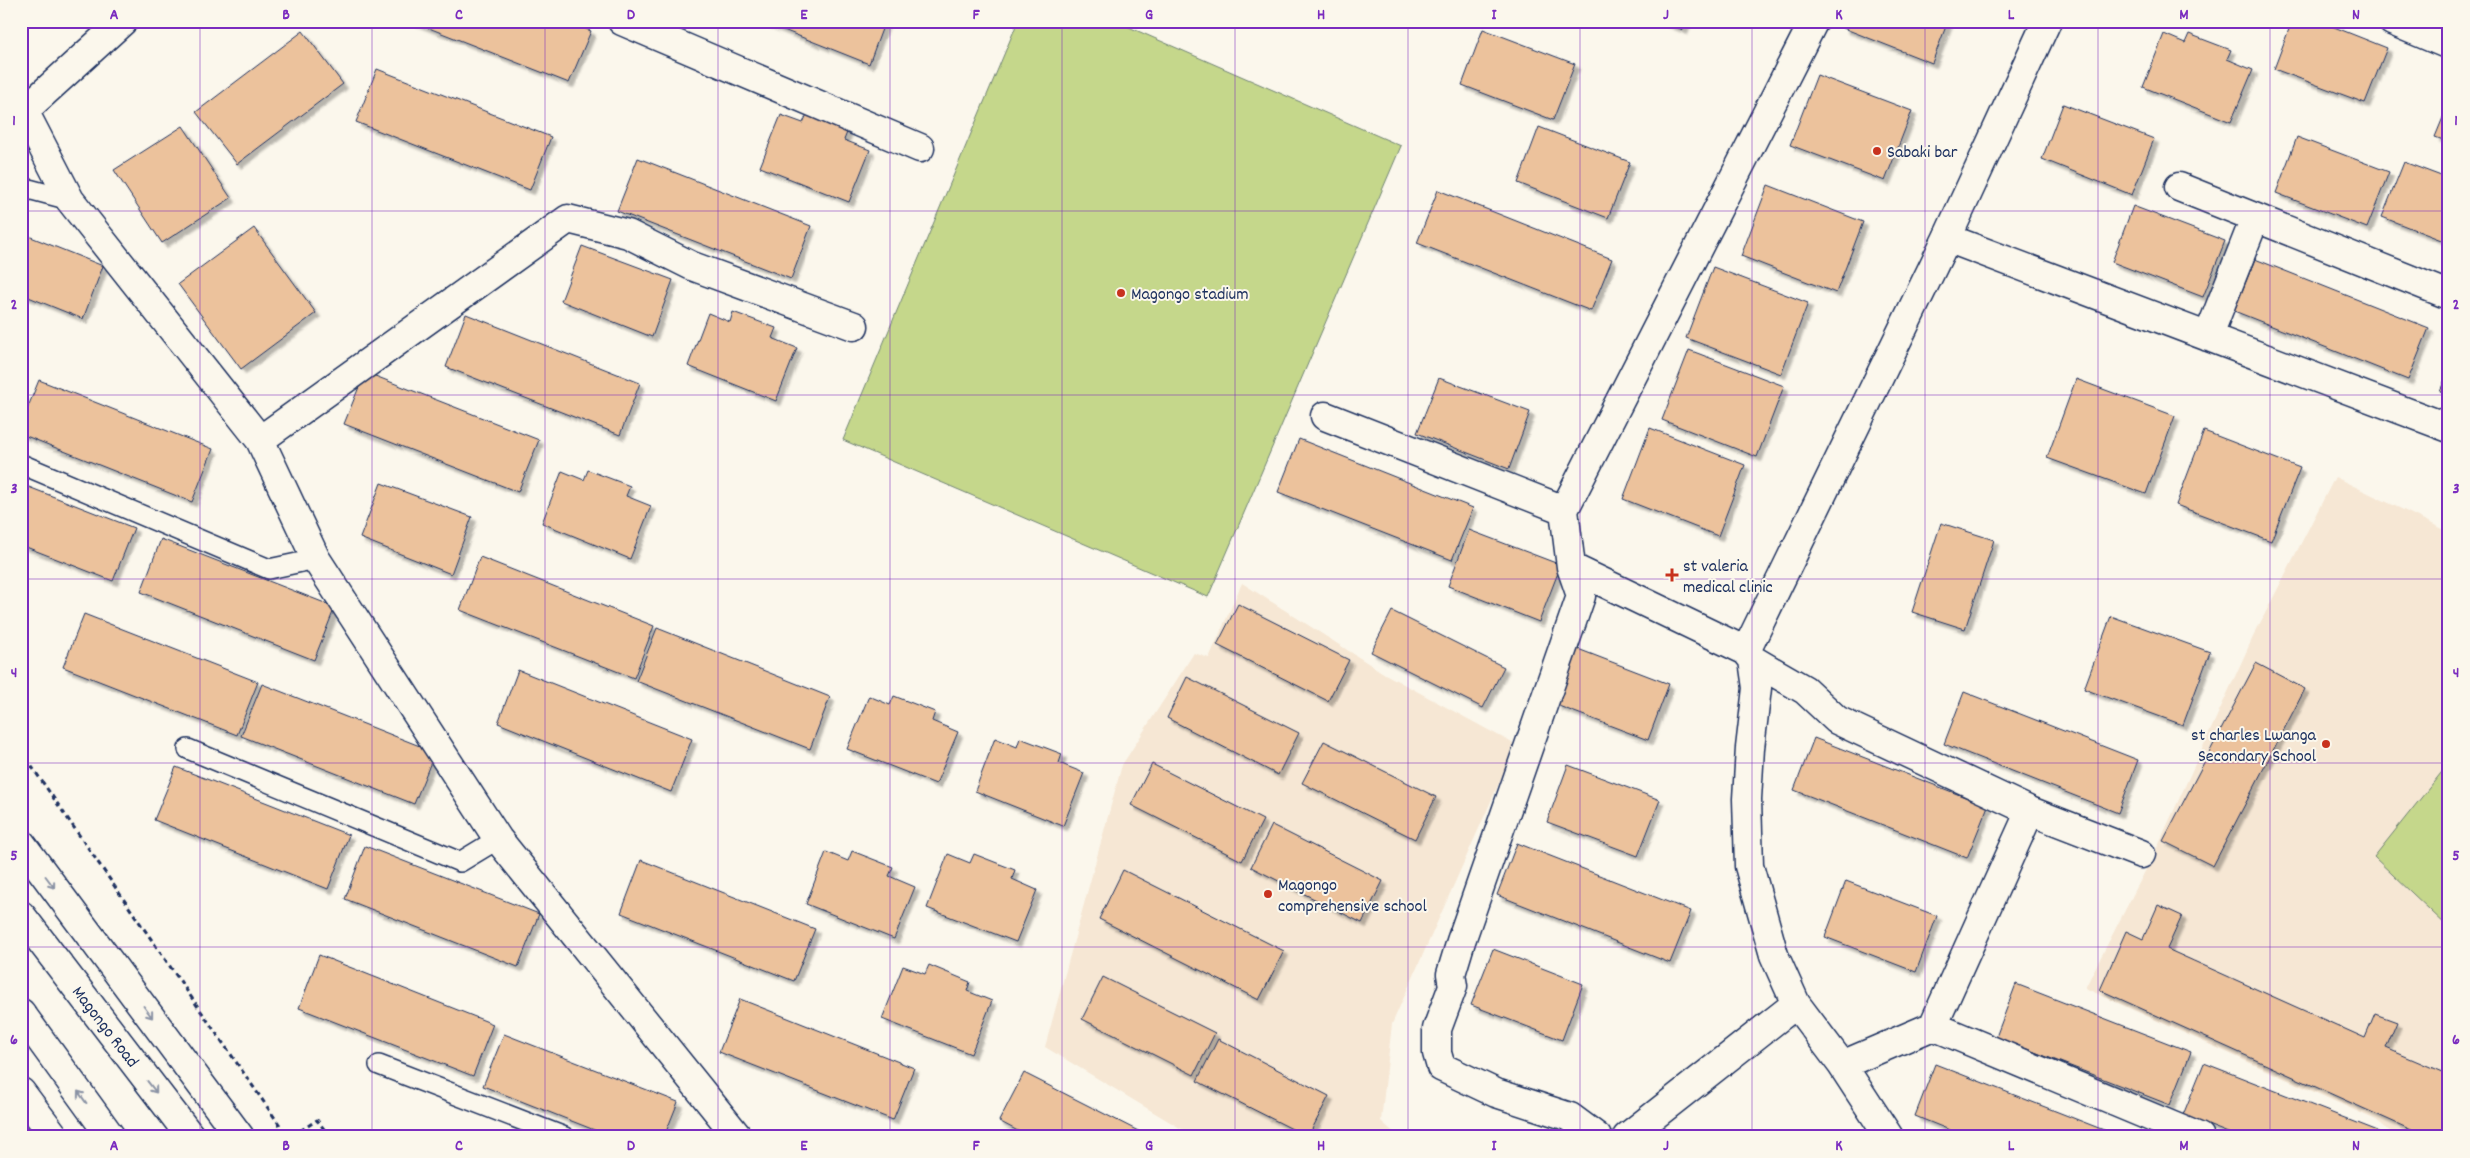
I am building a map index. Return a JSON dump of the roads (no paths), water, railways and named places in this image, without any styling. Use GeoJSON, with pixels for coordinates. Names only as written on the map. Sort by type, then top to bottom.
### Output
{"type":"FeatureCollection","features":[{"type":"Feature","properties":{"kind":"street"},"geometry":{"type":"LineString","coordinates":[[123,21],[23,107],[70,200],[260,440],[316,559],[498,839],[738,1137]]}},
{"type":"Feature","properties":{"kind":"street"},"geometry":{"type":"LineString","coordinates":[[622,21],[920,148]]}},
{"type":"Feature","properties":{"kind":"street"},"geometry":{"type":"LineString","coordinates":[[1598,1137],[1570,1117],[1496,1093],[1441,1067],[1437,1053],[1437,1029],[1452,986],[1451,974],[1461,941],[1581,596],[1571,567],[1564,510],[1814,21]]}},
{"type":"Feature","properties":{"kind":"street"},"geometry":{"type":"LineString","coordinates":[[1889,1137],[1842,1065],[1796,1004],[1774,955],[1749,866],[1748,782],[1757,688],[1750,656],[2047,21]]}},
{"type":"Feature","properties":{"kind":"street"},"geometry":{"type":"LineString","coordinates":[[2392,21],[2449,45]]}},
{"type":"Feature","properties":{"kind":"street"},"geometry":{"type":"LineString","coordinates":[[2179,187],[2449,295]]}},
{"type":"Feature","properties":{"kind":"street"},"geometry":{"type":"LineString","coordinates":[[2208,337],[2255,218]]}},
{"type":"Feature","properties":{"kind":"street"},"geometry":{"type":"LineString","coordinates":[[260,440],[568,219],[628,234],[692,266],[854,326]]}},
{"type":"Feature","properties":{"kind":"street"},"geometry":{"type":"LineString","coordinates":[[1947,238],[2449,428]]}},
{"type":"Feature","properties":{"kind":"street"},"geometry":{"type":"LineString","coordinates":[[1325,416],[1564,510]]}},
{"type":"Feature","properties":{"kind":"street"},"geometry":{"type":"LineString","coordinates":[[1571,567],[1750,656],[1805,690],[1837,720],[2030,810],[2141,854]]}},
{"type":"Feature","properties":{"kind":"street"},"geometry":{"type":"LineString","coordinates":[[1842,1065],[1933,1026],[2030,810]]}},
{"type":"Feature","properties":{"kind":"street"},"geometry":{"type":"LineString","coordinates":[[21,843],[240,1137]]}},
{"type":"Feature","properties":{"kind":"street","name":"Magongo Road"},"geometry":{"type":"LineString","coordinates":[[21,915],[191,1137]]}},
{"type":"Feature","properties":{"kind":"street"},"geometry":{"type":"LineString","coordinates":[[1628,1137],[1796,1004]]}},
{"type":"Feature","properties":{"kind":"street"},"geometry":{"type":"LineString","coordinates":[[21,1013],[111,1137]]}},
{"type":"Feature","properties":{"kind":"street"},"geometry":{"type":"LineString","coordinates":[[1933,1026],[2199,1137]]}},
{"type":"Feature","properties":{"kind":"street"},"geometry":{"type":"LineString","coordinates":[[21,1092],[55,1137]]}},
{"type":"Feature","properties":{"kind":"lane"},"geometry":{"type":"LineString","coordinates":[[21,187],[70,200]]}},
{"type":"Feature","properties":{"kind":"lane"},"geometry":{"type":"LineString","coordinates":[[21,464],[269,569],[316,559]]}},
{"type":"Feature","properties":{"kind":"lane"},"geometry":{"type":"LineString","coordinates":[[188,749],[460,862],[498,839]]}},
{"type":"Feature","properties":{"kind":"lane"},"geometry":{"type":"LineString","coordinates":[[379,1065],[566,1137]]}},
{"type":"Feature","properties":{"kind":"place","name":"Sabaki bar"},"geometry":{"type":"Point","coordinates":[1877,151]}},
{"type":"Feature","properties":{"kind":"place","name":"Magongo stadium"},"geometry":{"type":"Point","coordinates":[1121,293]}},
{"type":"Feature","properties":{"kind":"place","name":"st valeria medical clinic"},"geometry":{"type":"Point","coordinates":[1672,575]}},
{"type":"Feature","properties":{"kind":"place","name":"st charles Lwanga Secondary School"},"geometry":{"type":"Point","coordinates":[2326,744]}},
{"type":"Feature","properties":{"kind":"place","name":"Magongo comprehensive school"},"geometry":{"type":"Point","coordinates":[1268,894]}}]}
